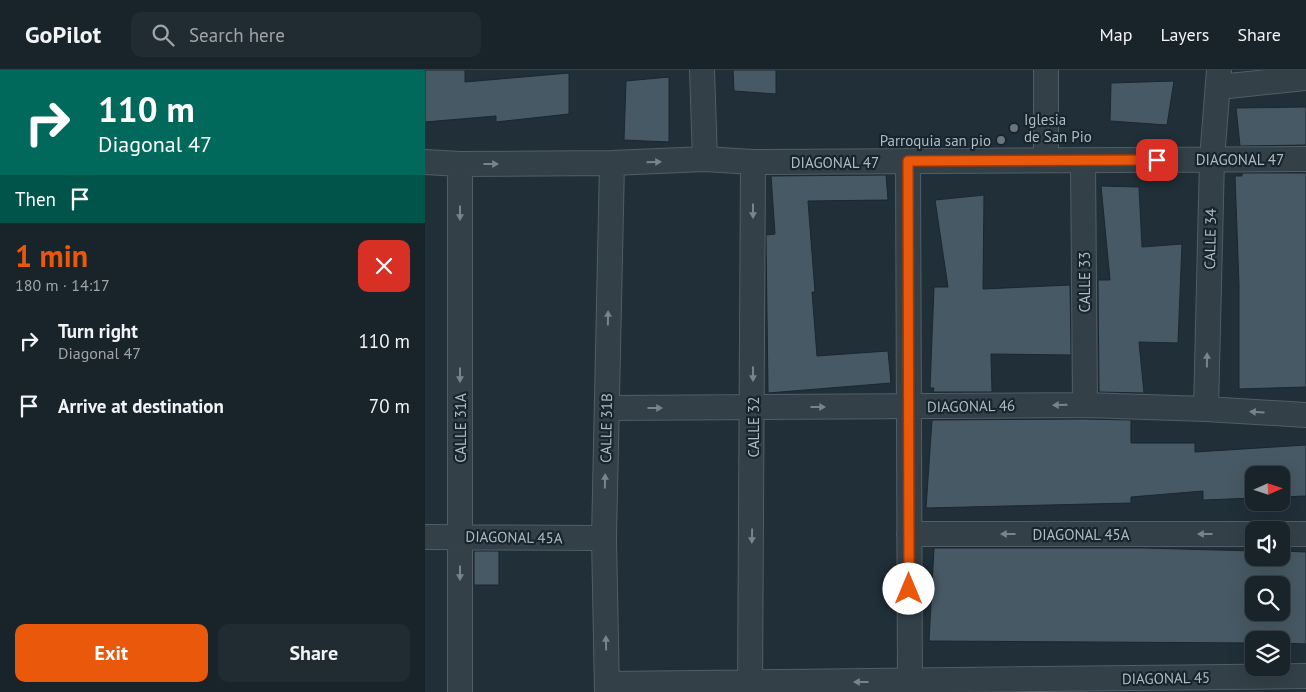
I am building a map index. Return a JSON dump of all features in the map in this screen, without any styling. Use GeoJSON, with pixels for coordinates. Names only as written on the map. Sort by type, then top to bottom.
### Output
{"type":"FeatureCollection","features":[{"type":"Feature","properties":{"kind":"street"},"geometry":{"type":"LineString","coordinates":[[702,70],[705,159]]}},
{"type":"Feature","properties":{"kind":"street"},"geometry":{"type":"LineString","coordinates":[[1046,70],[1046,160]]}},
{"type":"Feature","properties":{"kind":"street"},"geometry":{"type":"LineString","coordinates":[[1219,78],[1306,78]]}},
{"type":"Feature","properties":{"kind":"street","name":"CALLE 34"},"geometry":{"type":"LineString","coordinates":[[1206,408],[1212,159],[1219,78]]}},
{"type":"Feature","properties":{"kind":"street","name":"DIAGONAL 47"},"geometry":{"type":"LineString","coordinates":[[425,162],[460,164],[612,163],[705,159],[753,162],[1306,158]]}},
{"type":"Feature","properties":{"kind":"street","name":"CALLE 33"},"geometry":{"type":"LineString","coordinates":[[1083,160],[1085,405]]}},
{"type":"Feature","properties":{"kind":"street"},"geometry":{"type":"LineString","coordinates":[[908,161],[910,687]]}},
{"type":"Feature","properties":{"kind":"street","name":"CALLE 32"},"geometry":{"type":"LineString","coordinates":[[750,687],[753,162]]}},
{"type":"Feature","properties":{"kind":"street","name":"CALLE 31B"},"geometry":{"type":"LineString","coordinates":[[607,688],[604,538],[612,163]]}},
{"type":"Feature","properties":{"kind":"street","name":"CALLE 31A"},"geometry":{"type":"LineString","coordinates":[[460,164],[460,692]]}},
{"type":"Feature","properties":{"kind":"street","name":"DIAGONAL 46"},"geometry":{"type":"LineString","coordinates":[[607,408],[1085,405],[1206,408],[1306,415]]}},
{"type":"Feature","properties":{"kind":"street","name":"DIAGONAL 45A"},"geometry":{"type":"LineString","coordinates":[[909,534],[1245,534]]}},
{"type":"Feature","properties":{"kind":"street"},"geometry":{"type":"LineString","coordinates":[[1290,534],[1306,534]]}},
{"type":"Feature","properties":{"kind":"street","name":"DIAGONAL 45A"},"geometry":{"type":"LineString","coordinates":[[425,537],[604,538]]}},
{"type":"Feature","properties":{"kind":"street","name":"DIAGONAL 45"},"geometry":{"type":"LineString","coordinates":[[607,688],[910,687],[1306,676]]}},
{"type":"Feature","properties":{"kind":"building"},"geometry":{"type":"Polygon","coordinates":[[[425,70],[465,70],[465,82],[569,73],[569,114],[496,122],[496,116],[425,122],[425,70]]]}},
{"type":"Feature","properties":{"kind":"building"},"geometry":{"type":"Polygon","coordinates":[[[733,70],[776,70],[776,94],[734,91],[733,70]]]}},
{"type":"Feature","properties":{"kind":"building"},"geometry":{"type":"Polygon","coordinates":[[[669,77],[669,142],[624,140],[626,81],[669,77]]]}},
{"type":"Feature","properties":{"kind":"building"},"geometry":{"type":"Polygon","coordinates":[[[1174,81],[1167,125],[1110,121],[1111,83],[1174,81]]]}},
{"type":"Feature","properties":{"kind":"building"},"geometry":{"type":"Polygon","coordinates":[[[1306,107],[1306,145],[1240,146],[1236,108],[1306,107]]]}},
{"type":"Feature","properties":{"kind":"building"},"geometry":{"type":"Polygon","coordinates":[[[1242,173],[1306,173],[1306,387],[1239,389],[1239,285],[1235,176],[1242,176],[1242,173]]]}},
{"type":"Feature","properties":{"kind":"building"},"geometry":{"type":"Polygon","coordinates":[[[886,175],[888,200],[808,201],[815,292],[812,292],[817,356],[888,351],[891,383],[768,393],[766,235],[775,234],[771,176],[886,175]]]}},
{"type":"Feature","properties":{"kind":"building"},"geometry":{"type":"Polygon","coordinates":[[[1101,186],[1139,187],[1142,247],[1182,244],[1178,343],[1139,342],[1144,393],[1099,392],[1098,280],[1110,280],[1101,186]]]}},
{"type":"Feature","properties":{"kind":"building"},"geometry":{"type":"Polygon","coordinates":[[[984,195],[983,289],[1070,285],[1071,355],[991,354],[992,392],[933,392],[934,388],[930,388],[934,287],[948,287],[935,200],[984,195]]]}},
{"type":"Feature","properties":{"kind":"building"},"geometry":{"type":"Polygon","coordinates":[[[932,420],[1131,420],[1131,443],[1195,443],[1195,452],[1306,445],[1306,496],[1290,497],[1290,466],[1245,466],[1245,498],[1203,500],[1203,491],[1131,497],[1131,503],[926,508],[932,420]]]}},
{"type":"Feature","properties":{"kind":"building"},"geometry":{"type":"Polygon","coordinates":[[[934,548],[1143,548],[1245,551],[1245,566],[1290,566],[1290,551],[1306,552],[1306,644],[1290,643],[1290,631],[1245,631],[1245,643],[929,641],[934,548]]]}},
{"type":"Feature","properties":{"kind":"building"},"geometry":{"type":"Polygon","coordinates":[[[474,551],[499,551],[499,585],[474,585],[474,551]]]}},
{"type":"Feature","properties":{"kind":"place","name":"Iglesia de San Pio"},"geometry":{"type":"Point","coordinates":[1014,128]}},
{"type":"Feature","properties":{"kind":"place","name":"Parroquia san pio"},"geometry":{"type":"Point","coordinates":[1001,140]}},
{"type":"Feature","properties":{"kind":"route"},"geometry":{"type":"LineString","coordinates":[[909,589],[908,161],[1157,160]]}}]}
